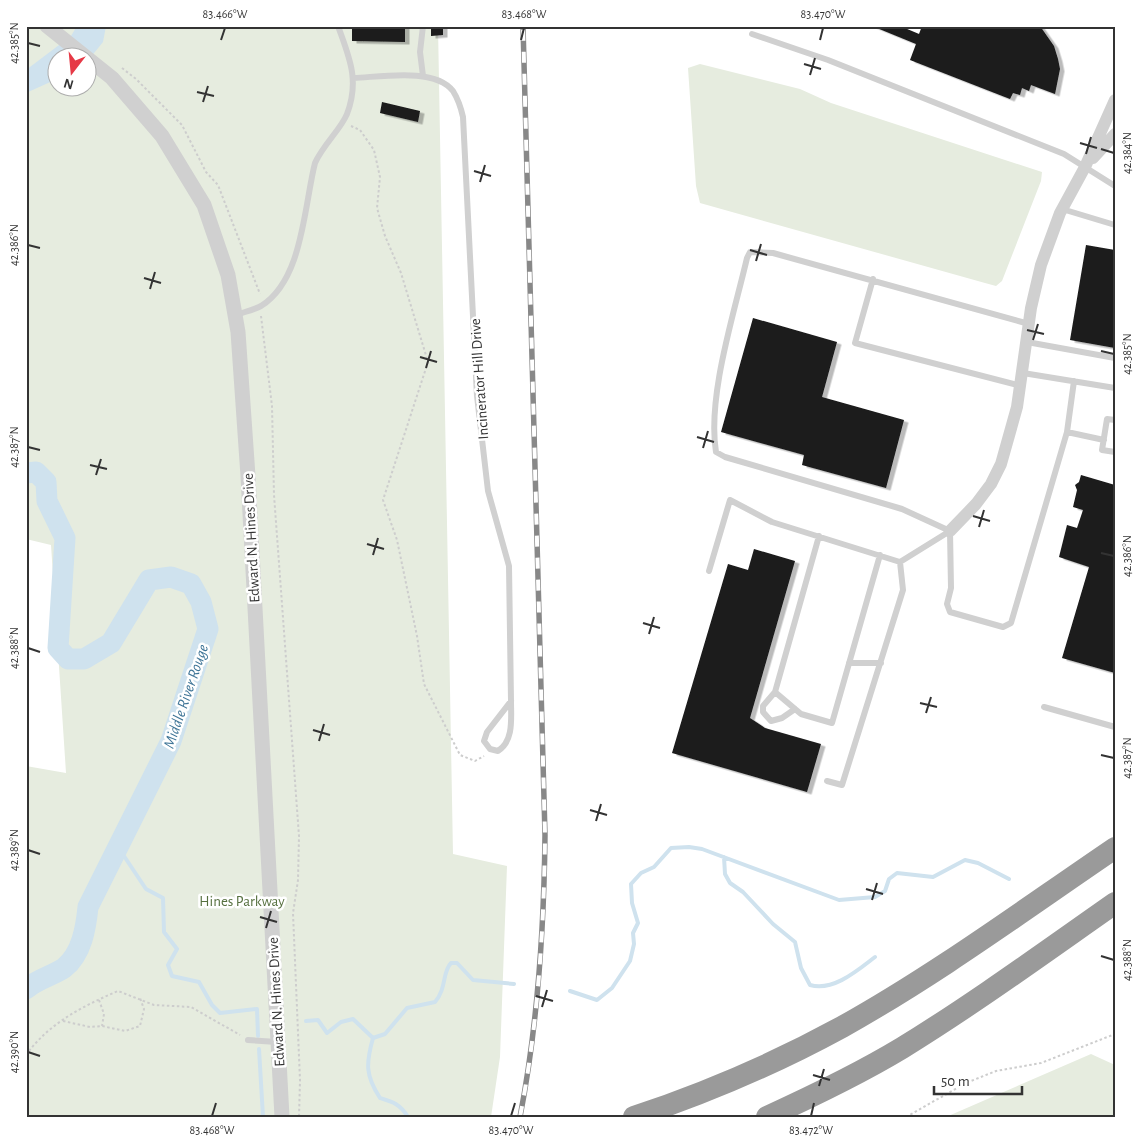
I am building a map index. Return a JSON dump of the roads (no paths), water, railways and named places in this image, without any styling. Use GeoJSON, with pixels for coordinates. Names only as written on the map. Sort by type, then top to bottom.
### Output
{"type":"FeatureCollection","features":[{"type":"Feature","properties":{"kind":"highway"},"geometry":{"type":"LineString","coordinates":[[634,1117],[728,1082],[842,1027],[933,972],[1115,848]]}},
{"type":"Feature","properties":{"kind":"highway"},"geometry":{"type":"LineString","coordinates":[[767,1117],[827,1089],[901,1048],[1014,974],[1115,903]]}},
{"type":"Feature","properties":{"kind":"highway"},"geometry":{"type":"LineString","coordinates":[[1014,974],[1115,917]]}},
{"type":"Feature","properties":{"kind":"street","name":"Edward N. Hines Drive"},"geometry":{"type":"LineString","coordinates":[[52,30],[93,61],[145,114],[172,152],[204,205],[228,275],[236,315],[248,476],[282,1117]]}},
{"type":"Feature","properties":{"kind":"street"},"geometry":{"type":"LineString","coordinates":[[950,532],[976,504],[991,484],[1001,464],[1008,444],[1021,386],[1029,324],[1041,265],[1062,209],[1085,167],[1115,100]]}},
{"type":"Feature","properties":{"kind":"street"},"geometry":{"type":"LineString","coordinates":[[1085,167],[1115,134]]}},
{"type":"Feature","properties":{"kind":"lane"},"geometry":{"type":"LineString","coordinates":[[236,315],[261,306],[278,290],[287,278],[295,257],[315,163],[321,150],[347,114],[354,78],[350,54],[338,26]]}},
{"type":"Feature","properties":{"kind":"lane"},"geometry":{"type":"LineString","coordinates":[[422,26],[420,52],[422,76]]}},
{"type":"Feature","properties":{"kind":"lane"},"geometry":{"type":"LineString","coordinates":[[752,34],[828,60],[1064,154],[1115,186]]}},
{"type":"Feature","properties":{"kind":"lane","name":"Incinerator Hill Drive"},"geometry":{"type":"LineString","coordinates":[[354,78],[422,76],[435,79],[452,90],[464,116],[477,396],[488,491],[510,566],[511,701],[511,728],[505,747],[498,751],[490,749],[484,742],[486,732],[511,701]]}},
{"type":"Feature","properties":{"kind":"lane"},"geometry":{"type":"LineString","coordinates":[[1062,209],[1115,225]]}},
{"type":"Feature","properties":{"kind":"lane"},"geometry":{"type":"LineString","coordinates":[[950,532],[902,508],[725,457],[716,452],[713,431],[722,370],[747,258],[750,252],[773,253],[873,279],[1029,324]]}},
{"type":"Feature","properties":{"kind":"lane"},"geometry":{"type":"LineString","coordinates":[[873,279],[855,343],[1021,386]]}},
{"type":"Feature","properties":{"kind":"lane"},"geometry":{"type":"LineString","coordinates":[[1027,342],[1115,358]]}},
{"type":"Feature","properties":{"kind":"lane"},"geometry":{"type":"LineString","coordinates":[[1023,373],[1115,388]]}},
{"type":"Feature","properties":{"kind":"lane"},"geometry":{"type":"LineString","coordinates":[[950,532],[950,588],[947,604],[950,612],[1003,627],[1011,624],[1067,432],[1074,381]]}},
{"type":"Feature","properties":{"kind":"lane"},"geometry":{"type":"LineString","coordinates":[[1115,420],[1107,419],[1102,450],[1115,452]]}},
{"type":"Feature","properties":{"kind":"lane"},"geometry":{"type":"LineString","coordinates":[[1067,432],[1104,440]]}},
{"type":"Feature","properties":{"kind":"lane"},"geometry":{"type":"LineString","coordinates":[[709,571],[730,500],[772,522],[900,562]]}},
{"type":"Feature","properties":{"kind":"lane"},"geometry":{"type":"LineString","coordinates":[[900,562],[950,532]]}},
{"type":"Feature","properties":{"kind":"lane"},"geometry":{"type":"LineString","coordinates":[[795,709],[776,722],[766,717],[763,712],[763,706],[775,692],[819,536]]}},
{"type":"Feature","properties":{"kind":"lane"},"geometry":{"type":"LineString","coordinates":[[775,692],[801,714],[832,723],[880,555]]}},
{"type":"Feature","properties":{"kind":"lane"},"geometry":{"type":"LineString","coordinates":[[827,781],[842,785],[904,590],[900,562]]}},
{"type":"Feature","properties":{"kind":"lane"},"geometry":{"type":"LineString","coordinates":[[849,664],[881,663]]}},
{"type":"Feature","properties":{"kind":"lane"},"geometry":{"type":"LineString","coordinates":[[1044,707],[1115,727]]}},
{"type":"Feature","properties":{"kind":"lane"},"geometry":{"type":"LineString","coordinates":[[248,1040],[278,1042]]}},
{"type":"Feature","properties":{"kind":"water"},"geometry":{"type":"Polygon","coordinates":[[[77,26],[106,26],[103,42],[98,48],[55,48],[71,36],[77,26]]]}},
{"type":"Feature","properties":{"kind":"water"},"geometry":{"type":"Polygon","coordinates":[[[48,53],[48,83],[26,93],[26,70],[48,53]]]}},
{"type":"Feature","properties":{"kind":"waterway","name":"Middle River Rouge"},"geometry":{"type":"LineString","coordinates":[[26,473],[36,472],[46,482],[47,501],[65,538],[58,648],[68,659],[84,659],[111,643],[149,580],[171,577],[191,584],[201,602],[208,629],[171,741],[88,907],[79,948],[64,968],[26,989]]}},
{"type":"Feature","properties":{"kind":"waterway"},"geometry":{"type":"LineString","coordinates":[[118,847],[146,889],[163,898],[164,932],[177,949],[168,965],[172,976],[199,982],[212,1005],[220,1013],[257,1009],[258,1036]]}},
{"type":"Feature","properties":{"kind":"waterway"},"geometry":{"type":"LineString","coordinates":[[570,991],[597,1000],[612,988],[630,961],[634,944],[633,933],[638,923],[632,903],[631,884],[641,873],[654,867],[671,848],[689,847],[702,849],[839,900],[875,897],[885,891],[889,879],[897,873],[933,877],[965,860],[978,863],[1009,879]]}},
{"type":"Feature","properties":{"kind":"waterway"},"geometry":{"type":"LineString","coordinates":[[724,857],[725,874],[730,883],[743,892],[773,924],[795,942],[801,968],[810,985],[819,986],[836,983],[845,979],[875,957]]}},
{"type":"Feature","properties":{"kind":"waterway"},"geometry":{"type":"LineString","coordinates":[[373,1038],[385,1034],[407,1008],[435,1002],[439,997],[446,971],[451,963],[457,963],[473,980],[514,984]]}},
{"type":"Feature","properties":{"kind":"waterway"},"geometry":{"type":"LineString","coordinates":[[306,1021],[318,1020],[327,1033],[341,1022],[353,1019],[373,1038]]}},
{"type":"Feature","properties":{"kind":"waterway"},"geometry":{"type":"LineString","coordinates":[[373,1038],[368,1069],[375,1090],[380,1098],[396,1104],[408,1117]]}},
{"type":"Feature","properties":{"kind":"waterway"},"geometry":{"type":"LineString","coordinates":[[259,1049],[263,1117]]}},
{"type":"Feature","properties":{"kind":"railway"},"geometry":{"type":"LineString","coordinates":[[520,1117],[536,1012],[543,906],[545,835],[523,26]]}},
{"type":"Feature","properties":{"kind":"park label","name":"Hines Parkway"},"geometry":{"type":"Point","coordinates":[242,901]}}]}
